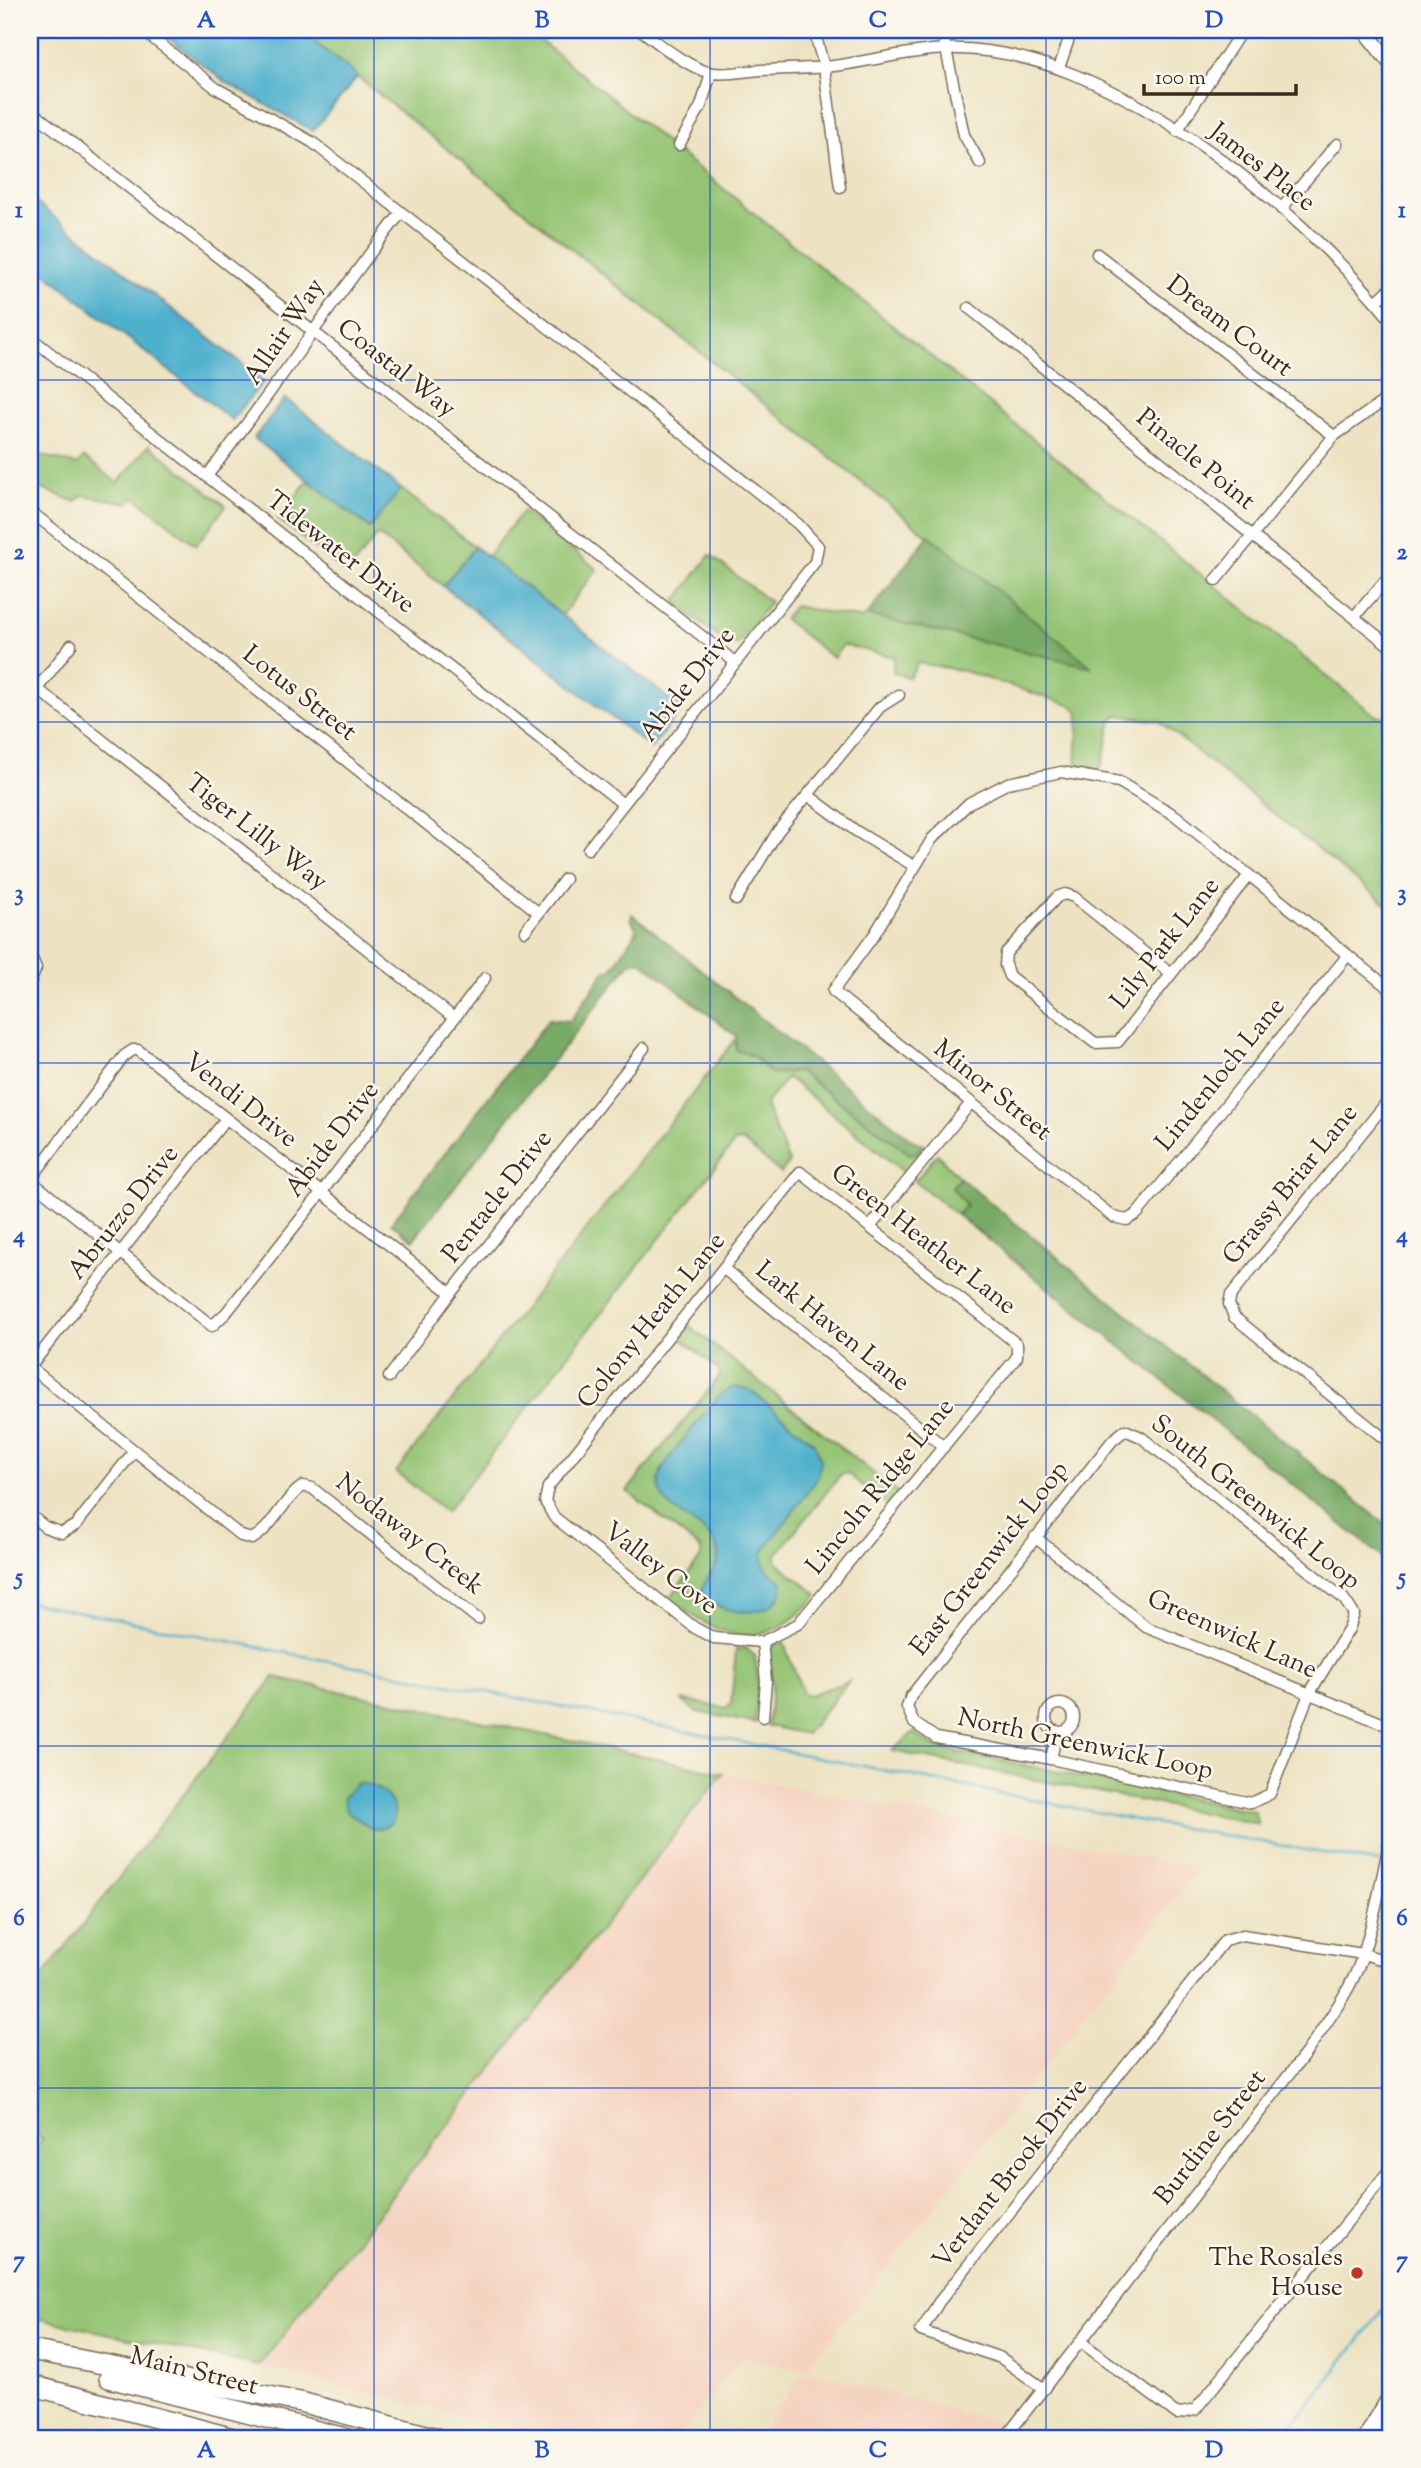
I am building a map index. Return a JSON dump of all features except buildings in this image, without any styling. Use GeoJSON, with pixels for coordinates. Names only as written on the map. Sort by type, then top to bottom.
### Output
{"type":"FeatureCollection","features":[{"type":"Feature","properties":{"kind":"highway"},"geometry":{"type":"LineString","coordinates":[[30,2350],[300,2402],[436,2438]]}},
{"type":"Feature","properties":{"kind":"highway","name":"Main Street"},"geometry":{"type":"LineString","coordinates":[[30,2357],[345,2438]]}},
{"type":"Feature","properties":{"kind":"highway","name":"Main Street"},"geometry":{"type":"LineString","coordinates":[[30,2385],[233,2438]]}},
{"type":"Feature","properties":{"kind":"highway"},"geometry":{"type":"LineString","coordinates":[[1368,2438],[1391,2399]]}},
{"type":"Feature","properties":{"kind":"highway"},"geometry":{"type":"LineString","coordinates":[[1383,2438],[1391,2428]]}},
{"type":"Feature","properties":{"kind":"main road"},"geometry":{"type":"LineString","coordinates":[[1364,30],[1391,64]]}},
{"type":"Feature","properties":{"kind":"street"},"geometry":{"type":"LineString","coordinates":[[142,30],[215,88],[312,142],[401,213]]}},
{"type":"Feature","properties":{"kind":"street"},"geometry":{"type":"LineString","coordinates":[[641,30],[667,50],[711,73],[701,106],[679,145]]}},
{"type":"Feature","properties":{"kind":"street"},"geometry":{"type":"LineString","coordinates":[[814,30],[824,67],[840,187]]}},
{"type":"Feature","properties":{"kind":"street"},"geometry":{"type":"LineString","coordinates":[[942,30],[964,135],[980,163]]}},
{"type":"Feature","properties":{"kind":"street"},"geometry":{"type":"LineString","coordinates":[[1059,68],[1072,30]]}},
{"type":"Feature","properties":{"kind":"street"},"geometry":{"type":"LineString","coordinates":[[1177,131],[1242,30]]}},
{"type":"Feature","properties":{"kind":"street","name":"James Place"},"geometry":{"type":"LineString","coordinates":[[711,73],[824,67],[945,49],[1007,55],[1059,68],[1094,81],[1177,131],[1246,180],[1281,209],[1391,320]]}},
{"type":"Feature","properties":{"kind":"street","name":"Coastal Way"},"geometry":{"type":"LineString","coordinates":[[30,110],[735,662]]}},
{"type":"Feature","properties":{"kind":"street"},"geometry":{"type":"LineString","coordinates":[[1281,209],[1337,144]]}},
{"type":"Feature","properties":{"kind":"street","name":"Allair Way"},"geometry":{"type":"LineString","coordinates":[[207,476],[264,405],[351,276],[401,213]]}},
{"type":"Feature","properties":{"kind":"street","name":"Abide Drive"},"geometry":{"type":"LineString","coordinates":[[401,213],[798,524],[818,546],[815,562],[588,849]]}},
{"type":"Feature","properties":{"kind":"street","name":"Dream Court"},"geometry":{"type":"LineString","coordinates":[[1097,254],[1334,436]]}},
{"type":"Feature","properties":{"kind":"street"},"geometry":{"type":"LineString","coordinates":[[1376,302],[1391,288]]}},
{"type":"Feature","properties":{"kind":"street","name":"Pinacle Point"},"geometry":{"type":"LineString","coordinates":[[969,308],[1391,647]]}},
{"type":"Feature","properties":{"kind":"street","name":"Tidewater Drive"},"geometry":{"type":"LineString","coordinates":[[30,337],[623,804]]}},
{"type":"Feature","properties":{"kind":"street"},"geometry":{"type":"LineString","coordinates":[[1216,580],[1334,436],[1391,396]]}},
{"type":"Feature","properties":{"kind":"street","name":"Lotus Street"},"geometry":{"type":"LineString","coordinates":[[30,511],[540,913]]}},
{"type":"Feature","properties":{"kind":"street"},"geometry":{"type":"LineString","coordinates":[[1354,617],[1391,574]]}},
{"type":"Feature","properties":{"kind":"street"},"geometry":{"type":"LineString","coordinates":[[32,690],[71,645]]}},
{"type":"Feature","properties":{"kind":"street","name":"Tiger Lilly Way"},"geometry":{"type":"LineString","coordinates":[[32,690],[454,1018]]}},
{"type":"Feature","properties":{"kind":"street"},"geometry":{"type":"LineString","coordinates":[[736,900],[763,854],[808,795],[880,707],[899,695]]}},
{"type":"Feature","properties":{"kind":"street"},"geometry":{"type":"LineString","coordinates":[[808,795],[856,831],[914,866],[932,839],[969,803],[1008,783],[1061,772],[1119,782],[1176,816],[1391,990]]}},
{"type":"Feature","properties":{"kind":"street","name":"Minor Street"},"geometry":{"type":"LineString","coordinates":[[914,866],[874,935],[833,991],[1113,1217],[1127,1220]]}},
{"type":"Feature","properties":{"kind":"street","name":"Lily Park Lane"},"geometry":{"type":"LineString","coordinates":[[1171,974],[1074,897],[1065,894],[1057,897],[1006,953],[1005,965],[1009,976],[1095,1043],[1118,1042],[1249,876]]}},
{"type":"Feature","properties":{"kind":"street"},"geometry":{"type":"LineString","coordinates":[[525,931],[565,879]]}},
{"type":"Feature","properties":{"kind":"street"},"geometry":{"type":"LineString","coordinates":[[30,954],[36,968],[30,983]]}},
{"type":"Feature","properties":{"kind":"street","name":"Lindenloch Lane"},"geometry":{"type":"LineString","coordinates":[[1127,1220],[1146,1203],[1348,955]]}},
{"type":"Feature","properties":{"kind":"street","name":"Abide Drive"},"geometry":{"type":"LineString","coordinates":[[120,1254],[212,1326],[321,1193],[485,978]]}},
{"type":"Feature","properties":{"kind":"street","name":"Pentacle Drive"},"geometry":{"type":"LineString","coordinates":[[389,1377],[451,1293],[645,1048]]}},
{"type":"Feature","properties":{"kind":"street","name":"Vendi Drive"},"geometry":{"type":"LineString","coordinates":[[30,1180],[124,1056],[133,1049],[451,1293]]}},
{"type":"Feature","properties":{"kind":"street","name":"Grassy Briar Lane"},"geometry":{"type":"LineString","coordinates":[[1391,1097],[1231,1295],[1229,1304],[1234,1317],[1391,1444]]}},
{"type":"Feature","properties":{"kind":"street"},"geometry":{"type":"LineString","coordinates":[[870,1227],[970,1104]]}},
{"type":"Feature","properties":{"kind":"street","name":"Abruzzo Drive"},"geometry":{"type":"LineString","coordinates":[[30,1367],[226,1119]]}},
{"type":"Feature","properties":{"kind":"street","name":"Green Heather Lane"},"geometry":{"type":"LineString","coordinates":[[800,1172],[1017,1345]]}},
{"type":"Feature","properties":{"kind":"street","name":"Colony Heath Lane"},"geometry":{"type":"LineString","coordinates":[[545,1501],[548,1487],[800,1172]]}},
{"type":"Feature","properties":{"kind":"street"},"geometry":{"type":"LineString","coordinates":[[30,1180],[120,1254]]}},
{"type":"Feature","properties":{"kind":"street","name":"Lark Haven Lane"},"geometry":{"type":"LineString","coordinates":[[724,1269],[944,1447]]}},
{"type":"Feature","properties":{"kind":"street","name":"Lincoln Ridge Lane"},"geometry":{"type":"LineString","coordinates":[[762,1642],[798,1625],[1017,1357],[1017,1345]]}},
{"type":"Feature","properties":{"kind":"street"},"geometry":{"type":"LineString","coordinates":[[30,1367],[134,1451],[76,1525],[62,1533],[45,1527],[30,1515]]}},
{"type":"Feature","properties":{"kind":"street","name":"East Greenwick Loop"},"geometry":{"type":"LineString","coordinates":[[914,1723],[907,1707],[911,1696],[1112,1441],[1125,1430]]}},
{"type":"Feature","properties":{"kind":"street","name":"South Greenwick Loop"},"geometry":{"type":"LineString","coordinates":[[1125,1430],[1141,1437],[1334,1590],[1354,1614],[1349,1629],[1309,1694]]}},
{"type":"Feature","properties":{"kind":"street","name":"Nodaway Creek"},"geometry":{"type":"LineString","coordinates":[[134,1451],[241,1536],[252,1539],[261,1534],[295,1492],[303,1486],[313,1488],[478,1619]]}},
{"type":"Feature","properties":{"kind":"street","name":"Valley Cove"},"geometry":{"type":"LineString","coordinates":[[545,1501],[554,1517],[695,1628],[714,1638],[762,1642]]}},
{"type":"Feature","properties":{"kind":"street","name":"Greenwick Lane"},"geometry":{"type":"LineString","coordinates":[[1035,1538],[1146,1627],[1391,1727]]}},
{"type":"Feature","properties":{"kind":"street"},"geometry":{"type":"LineString","coordinates":[[762,1642],[766,1681],[763,1717]]}},
{"type":"Feature","properties":{"kind":"street","name":"North Greenwick Loop"},"geometry":{"type":"LineString","coordinates":[[914,1723],[936,1738],[1051,1759],[1251,1803],[1270,1794],[1309,1694]]}},
{"type":"Feature","properties":{"kind":"street"},"geometry":{"type":"LineString","coordinates":[[1051,1759],[1057,1731]]}},
{"type":"Feature","properties":{"kind":"street","name":"Burdine Street"},"geometry":{"type":"LineString","coordinates":[[1005,2438],[1306,2053],[1341,2000],[1363,1954],[1377,1904],[1391,1834]]}},
{"type":"Feature","properties":{"kind":"street","name":"Verdant Brook Drive"},"geometry":{"type":"LineString","coordinates":[[1044,2389],[1001,2358],[921,2331],[939,2302],[1225,1940],[1244,1935],[1363,1954]]}},
{"type":"Feature","properties":{"kind":"street"},"geometry":{"type":"LineString","coordinates":[[1363,1954],[1391,1962]]}},
{"type":"Feature","properties":{"kind":"street"},"geometry":{"type":"LineString","coordinates":[[1081,2342],[1177,2414],[1195,2410],[1391,2168]]}},
{"type":"Feature","properties":{"kind":"shaded area"},"geometry":{"type":"Polygon","coordinates":[[[723,1773],[1199,1869],[806,2370],[1003,2423],[992,2438],[754,2438],[806,2371],[743,2357],[676,2438],[552,2438],[259,2366],[723,1773]]]}},
{"type":"Feature","properties":{"kind":"green space"},"geometry":{"type":"Polygon","coordinates":[[[299,30],[527,30],[1376,716],[1391,718],[1391,908],[1159,721],[1117,715],[1112,720],[1101,769],[1076,765],[1079,713],[1073,706],[964,671],[918,663],[909,677],[893,673],[894,657],[843,645],[833,658],[784,619],[794,606],[863,619],[867,615],[1090,666],[299,30]]]}},
{"type":"Feature","properties":{"kind":"green space"},"geometry":{"type":"Polygon","coordinates":[[[149,445],[226,506],[196,545],[135,497],[129,503],[82,495],[76,502],[37,487],[30,491],[30,452],[77,465],[84,457],[118,483],[149,445]]]}},
{"type":"Feature","properties":{"kind":"green space"},"geometry":{"type":"Polygon","coordinates":[[[308,480],[370,528],[401,489],[475,547],[443,586],[378,535],[347,573],[278,519],[308,480]]]}},
{"type":"Feature","properties":{"kind":"green space"},"geometry":{"type":"Polygon","coordinates":[[[523,511],[597,569],[562,615],[487,557],[523,511]]]}},
{"type":"Feature","properties":{"kind":"green space"},"geometry":{"type":"Polygon","coordinates":[[[929,535],[1092,667],[867,615],[929,535]]]}},
{"type":"Feature","properties":{"kind":"green space"},"geometry":{"type":"Polygon","coordinates":[[[710,555],[770,602],[738,644],[731,645],[723,641],[675,602],[710,555]]]}},
{"type":"Feature","properties":{"kind":"green space"},"geometry":{"type":"Polygon","coordinates":[[[632,914],[912,1140],[922,1144],[918,1152],[910,1154],[800,1072],[772,1074],[753,1056],[736,1050],[736,1036],[641,961],[630,963],[413,1240],[391,1223],[549,1019],[570,1021],[605,971],[612,969],[637,930],[631,919],[632,914]]]}},
{"type":"Feature","properties":{"kind":"green space"},"geometry":{"type":"Polygon","coordinates":[[[737,1037],[736,1050],[753,1056],[772,1074],[799,1072],[910,1154],[918,1152],[922,1144],[927,1146],[905,1173],[787,1077],[765,1105],[789,1162],[781,1173],[742,1141],[735,1142],[446,1512],[396,1472],[737,1037]]]}},
{"type":"Feature","properties":{"kind":"green space"},"geometry":{"type":"Polygon","coordinates":[[[937,1154],[960,1178],[952,1187],[966,1205],[957,1215],[915,1181],[937,1154]]]}},
{"type":"Feature","properties":{"kind":"green space"},"geometry":{"type":"Polygon","coordinates":[[[960,1178],[1391,1529],[1391,1564],[957,1215],[966,1205],[952,1187],[960,1178]]]}},
{"type":"Feature","properties":{"kind":"green space"},"geometry":{"type":"Polygon","coordinates":[[[687,1324],[899,1494],[889,1506],[848,1474],[841,1474],[776,1555],[776,1562],[818,1595],[799,1614],[781,1626],[763,1633],[745,1635],[727,1632],[709,1625],[669,1599],[701,1557],[701,1549],[627,1491],[720,1376],[719,1370],[678,1336],[687,1324]]]}},
{"type":"Feature","properties":{"kind":"green space"},"geometry":{"type":"Polygon","coordinates":[[[783,1641],[803,1693],[809,1695],[849,1681],[806,1734],[767,1726],[772,1688],[768,1654],[773,1645],[783,1641]]]}},
{"type":"Feature","properties":{"kind":"green space"},"geometry":{"type":"Polygon","coordinates":[[[746,1648],[755,1656],[758,1685],[755,1723],[697,1712],[681,1700],[726,1708],[731,1704],[736,1649],[746,1648]]]}},
{"type":"Feature","properties":{"kind":"green space"},"geometry":{"type":"Polygon","coordinates":[[[274,1677],[723,1773],[259,2366],[30,2317],[30,2155],[42,2139],[30,2129],[30,1993],[274,1677]]]}},
{"type":"Feature","properties":{"kind":"green space"},"geometry":{"type":"Polygon","coordinates":[[[914,1732],[931,1745],[943,1749],[1254,1811],[1258,1824],[892,1751],[914,1732]]]}},
{"type":"Feature","properties":{"kind":"water"},"geometry":{"type":"Polygon","coordinates":[[[158,30],[299,30],[358,76],[313,131],[225,82],[158,30]]]}},
{"type":"Feature","properties":{"kind":"water"},"geometry":{"type":"Polygon","coordinates":[[[30,198],[264,381],[232,420],[30,261],[30,198]]]}},
{"type":"Feature","properties":{"kind":"water"},"geometry":{"type":"Polygon","coordinates":[[[285,398],[401,489],[370,528],[254,438],[285,398]]]}},
{"type":"Feature","properties":{"kind":"water"},"geometry":{"type":"Polygon","coordinates":[[[475,547],[682,709],[651,748],[443,586],[475,547]]]}},
{"type":"Feature","properties":{"kind":"water"},"geometry":{"type":"Polygon","coordinates":[[[733,1387],[749,1389],[815,1444],[821,1461],[817,1479],[764,1551],[765,1566],[782,1582],[780,1595],[773,1604],[749,1612],[721,1607],[709,1601],[701,1592],[718,1559],[715,1543],[707,1533],[672,1508],[663,1498],[659,1487],[661,1472],[670,1456],[720,1395],[733,1387]]]}},
{"type":"Feature","properties":{"kind":"water"},"geometry":{"type":"Polygon","coordinates":[[[356,1783],[370,1785],[389,1798],[394,1815],[391,1822],[383,1827],[370,1828],[346,1811],[343,1798],[356,1783]]]}},
{"type":"Feature","properties":{"kind":"waterway"},"geometry":{"type":"LineString","coordinates":[[30,1602],[1131,1819],[1380,1863]]}},
{"type":"Feature","properties":{"kind":"waterway"},"geometry":{"type":"LineString","coordinates":[[1282,2438],[1391,2300]]}},
{"type":"Feature","properties":{"kind":"place","name":"The Rosales House"},"geometry":{"type":"Point","coordinates":[1357,2273]}}]}
